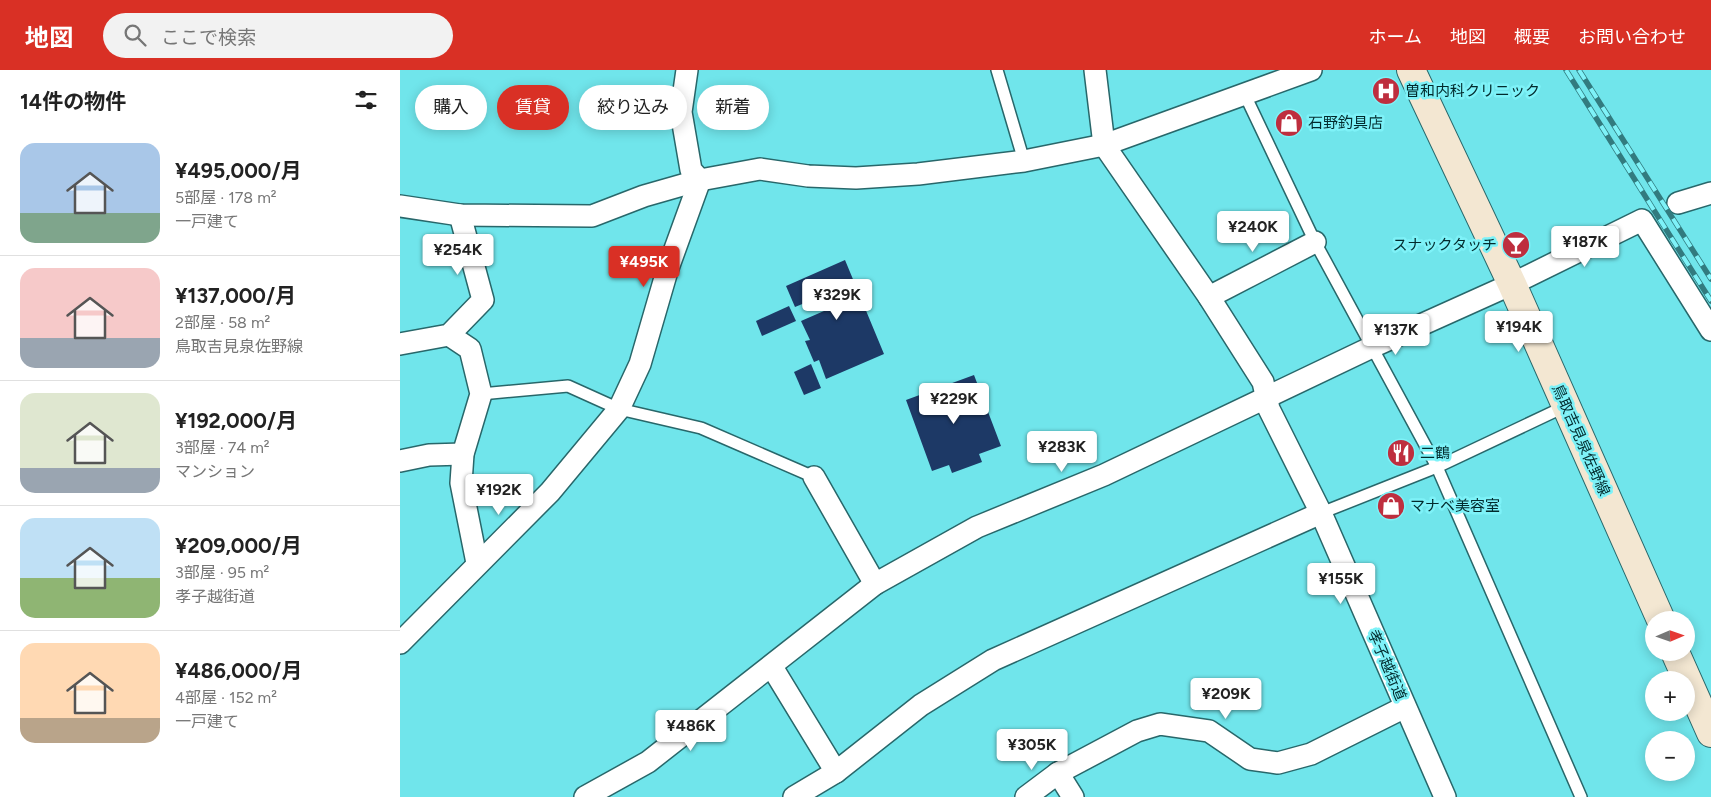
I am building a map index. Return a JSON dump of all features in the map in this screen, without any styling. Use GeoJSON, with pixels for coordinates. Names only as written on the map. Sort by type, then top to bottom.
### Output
{"type":"FeatureCollection","features":[{"type":"Feature","properties":{"kind":"main road","name":"鳥取吉見泉佐野線"},"geometry":{"type":"LineString","coordinates":[[1411,70],[1512,284],[1657,611]]}},
{"type":"Feature","properties":{"kind":"main road"},"geometry":{"type":"LineString","coordinates":[[1679,661],[1711,733]]}},
{"type":"Feature","properties":{"kind":"street"},"geometry":{"type":"LineString","coordinates":[[687,70],[681,112],[690,170],[700,180]]}},
{"type":"Feature","properties":{"kind":"street"},"geometry":{"type":"LineString","coordinates":[[1095,70],[1104,145]]}},
{"type":"Feature","properties":{"kind":"street"},"geometry":{"type":"LineString","coordinates":[[400,206],[460,215],[592,216],[644,196],[700,180],[760,169],[808,176],[856,178],[918,174],[1024,160],[1104,145],[1311,70]]}},
{"type":"Feature","properties":{"kind":"street","name":"孝子越街道"},"geometry":{"type":"LineString","coordinates":[[1104,145],[1209,297],[1263,382],[1269,409],[1321,513],[1445,797]]}},
{"type":"Feature","properties":{"kind":"street"},"geometry":{"type":"LineString","coordinates":[[400,643],[477,563],[550,492],[619,409],[640,364],[668,271],[700,180]]}},
{"type":"Feature","properties":{"kind":"street"},"geometry":{"type":"LineString","coordinates":[[1678,204],[1711,192]]}},
{"type":"Feature","properties":{"kind":"street"},"geometry":{"type":"LineString","coordinates":[[400,344],[450,335],[483,300],[460,215]]}},
{"type":"Feature","properties":{"kind":"street"},"geometry":{"type":"LineString","coordinates":[[585,797],[648,762],[876,584],[977,527],[1104,475],[1372,347],[1512,284],[1642,220],[1711,330]]}},
{"type":"Feature","properties":{"kind":"street"},"geometry":{"type":"LineString","coordinates":[[1209,297],[1315,242]]}},
{"type":"Feature","properties":{"kind":"street"},"geometry":{"type":"LineString","coordinates":[[450,335],[470,349],[481,394],[463,454],[461,483],[477,563]]}},
{"type":"Feature","properties":{"kind":"street"},"geometry":{"type":"LineString","coordinates":[[400,461],[428,454],[463,454]]}},
{"type":"Feature","properties":{"kind":"street"},"geometry":{"type":"LineString","coordinates":[[814,478],[876,584]]}},
{"type":"Feature","properties":{"kind":"street"},"geometry":{"type":"LineString","coordinates":[[794,797],[836,772],[921,705],[993,660],[1321,513]]}},
{"type":"Feature","properties":{"kind":"street"},"geometry":{"type":"LineString","coordinates":[[772,667],[836,772]]}},
{"type":"Feature","properties":{"kind":"street"},"geometry":{"type":"LineString","coordinates":[[1026,797],[1058,773],[1137,731],[1160,724],[1209,731],[1250,759],[1278,763],[1310,754],[1405,707]]}},
{"type":"Feature","properties":{"kind":"street"},"geometry":{"type":"LineString","coordinates":[[1058,773],[1072,797]]}},
{"type":"Feature","properties":{"kind":"lane"},"geometry":{"type":"LineString","coordinates":[[997,70],[1024,160]]}},
{"type":"Feature","properties":{"kind":"lane"},"geometry":{"type":"LineString","coordinates":[[1245,95],[1315,242],[1437,467],[1581,797]]}},
{"type":"Feature","properties":{"kind":"lane"},"geometry":{"type":"LineString","coordinates":[[481,394],[568,386],[619,409],[701,428],[814,478]]}},
{"type":"Feature","properties":{"kind":"lane"},"geometry":{"type":"LineString","coordinates":[[1321,513],[1437,467],[1566,406]]}},
{"type":"Feature","properties":{"kind":"building"},"geometry":{"type":"Polygon","coordinates":[[[845,260],[884,354],[826,379],[819,360],[814,362],[805,341],[810,340],[801,321],[840,304],[834,291],[795,307],[786,286],[845,260]]]}},
{"type":"Feature","properties":{"kind":"building"},"geometry":{"type":"Polygon","coordinates":[[[789,306],[796,321],[762,336],[756,321],[789,306]]]}},
{"type":"Feature","properties":{"kind":"building"},"geometry":{"type":"Polygon","coordinates":[[[811,364],[821,388],[804,395],[794,372],[811,364]]]}},
{"type":"Feature","properties":{"kind":"building"},"geometry":{"type":"Polygon","coordinates":[[[974,375],[1001,446],[979,454],[982,462],[952,473],[949,465],[932,471],[906,400],[974,375]]]}},
{"type":"Feature","properties":{"kind":"railway"},"geometry":{"type":"LineString","coordinates":[[1566,70],[1711,301]]}},
{"type":"Feature","properties":{"kind":"railway"},"geometry":{"type":"LineString","coordinates":[[1579,70],[1711,279]]}},
{"type":"Feature","properties":{"kind":"place","name":"曽和内科クリニック"},"geometry":{"type":"Point","coordinates":[1386,91]}},
{"type":"Feature","properties":{"kind":"place","name":"石野釣具店"},"geometry":{"type":"Point","coordinates":[1289,123]}},
{"type":"Feature","properties":{"kind":"place","name":"スナックタッチ"},"geometry":{"type":"Point","coordinates":[1516,245]}},
{"type":"Feature","properties":{"kind":"place","name":"二鶴"},"geometry":{"type":"Point","coordinates":[1401,453]}},
{"type":"Feature","properties":{"kind":"place","name":"マナベ美容室"},"geometry":{"type":"Point","coordinates":[1391,506]}}]}
